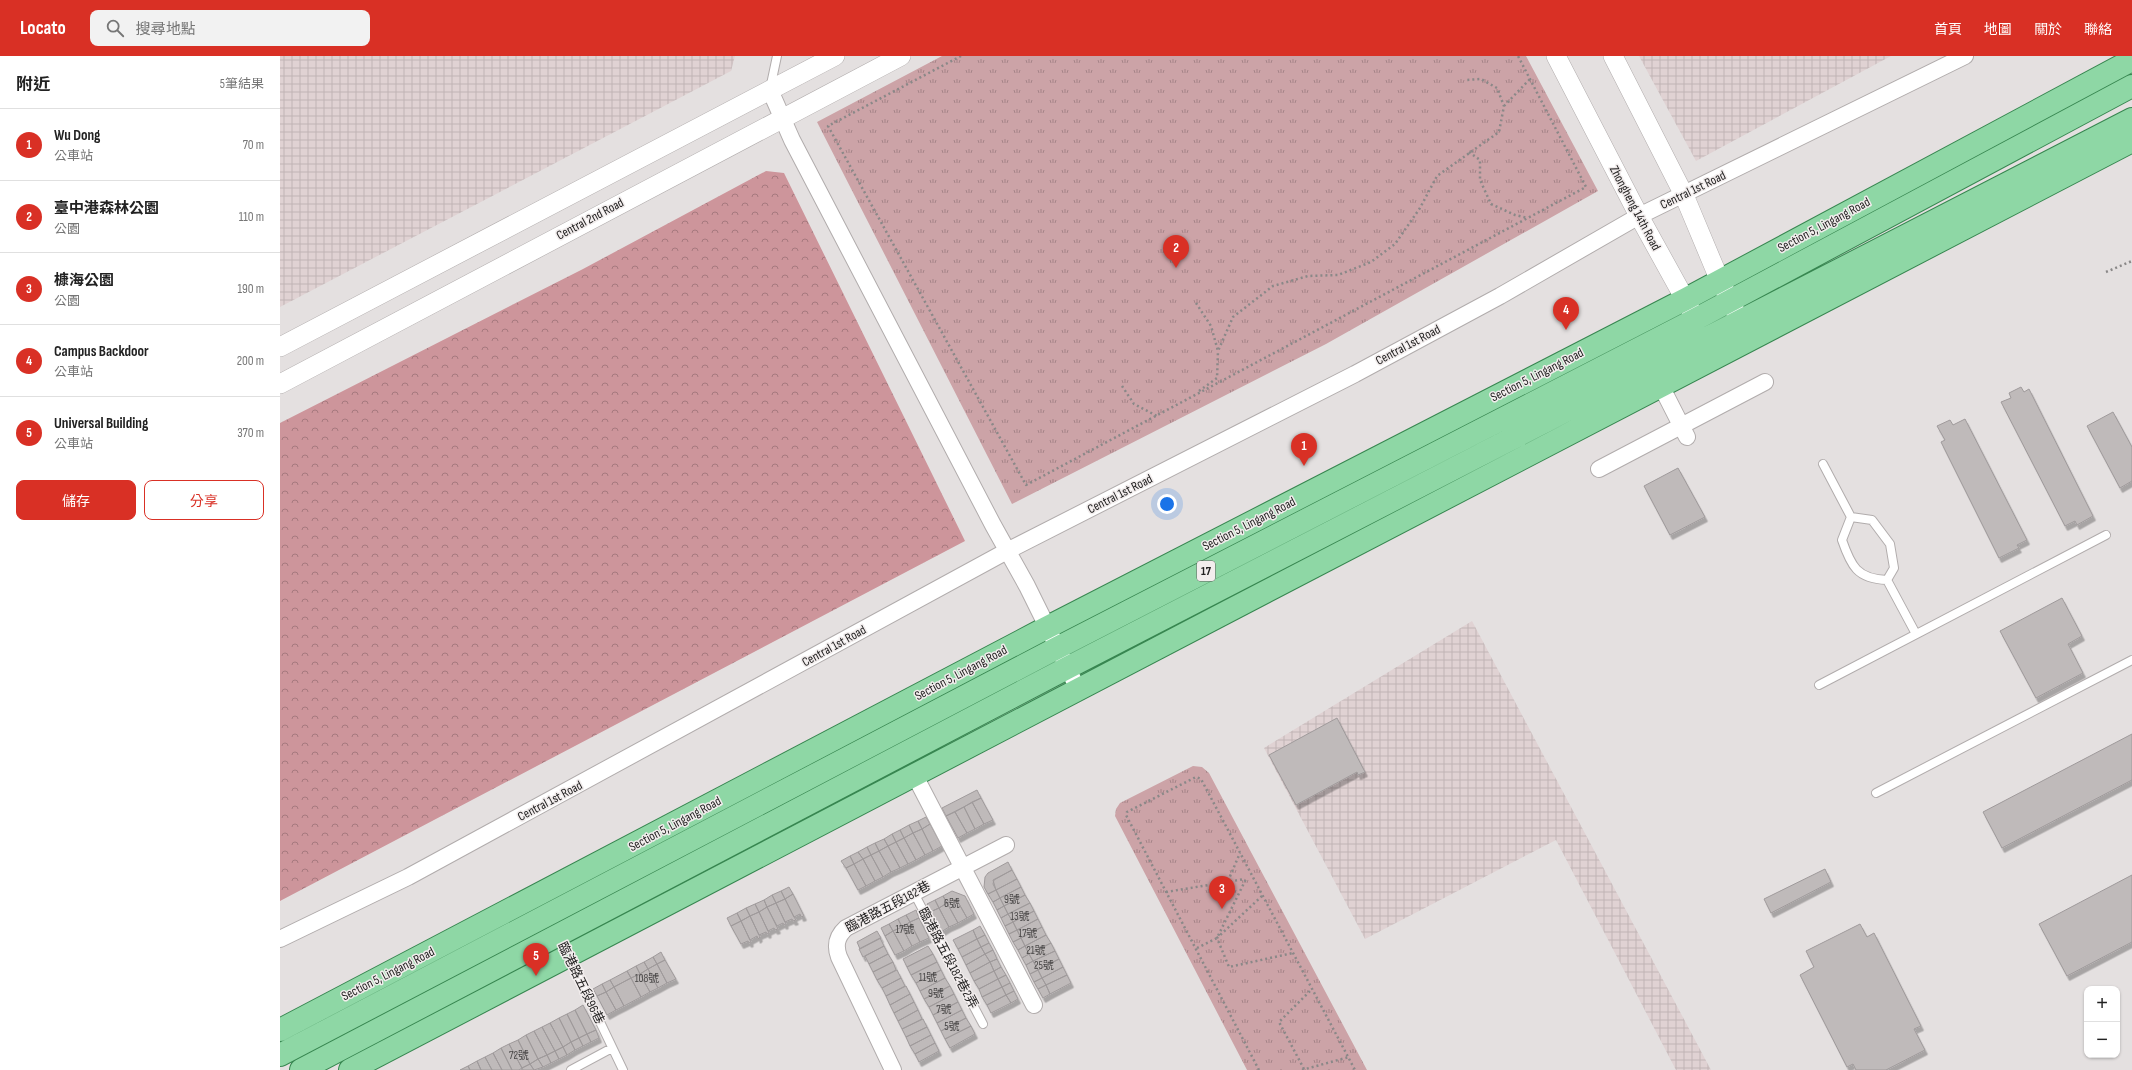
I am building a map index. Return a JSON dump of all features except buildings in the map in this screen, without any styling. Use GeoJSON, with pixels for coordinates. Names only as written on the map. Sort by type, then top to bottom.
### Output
{"type":"FeatureCollection","features":[{"type":"Feature","properties":{"kind":"main road","name":"Section 5, Lingang Road"},"geometry":{"type":"LineString","coordinates":[[350,1070],[553,925],[1046,628],[1686,299],[2132,60]]}},
{"type":"Feature","properties":{"kind":"main road","name":"Section 5, Lingang Road"},"geometry":{"type":"LineString","coordinates":[[301,1070],[553,925],[1057,648],[1696,319],[2132,86]]}},
{"type":"Feature","properties":{"kind":"main road","name":"Section 5, Lingang Road"},"geometry":{"type":"LineString","coordinates":[[280,1056],[553,925],[1067,668],[2132,119]]}},
{"type":"Feature","properties":{"kind":"main road","name":"Section 5, Lingang Road"},"geometry":{"type":"LineString","coordinates":[[280,1030],[553,925],[914,774],[1662,388],[2132,141]]}},
{"type":"Feature","properties":{"kind":"street"},"geometry":{"type":"LineString","coordinates":[[280,347],[835,56]]}},
{"type":"Feature","properties":{"kind":"street","name":"Central 2nd Road"},"geometry":{"type":"LineString","coordinates":[[280,384],[782,117],[901,56]]}},
{"type":"Feature","properties":{"kind":"street","name":"Zhongheng 14th Road"},"geometry":{"type":"LineString","coordinates":[[1556,56],[1639,216],[1686,299],[1716,359]]}},
{"type":"Feature","properties":{"kind":"street"},"geometry":{"type":"LineString","coordinates":[[1613,56],[1684,195],[1720,281],[1750,342]]}},
{"type":"Feature","properties":{"kind":"street","name":"Central 1st Road"},"geometry":{"type":"LineString","coordinates":[[280,939],[415,874],[1008,551],[1355,374],[1500,296],[1639,216],[1965,56]]}},
{"type":"Feature","properties":{"kind":"street"},"geometry":{"type":"LineString","coordinates":[[770,90],[782,117],[1008,551],[1078,689]]}},
{"type":"Feature","properties":{"kind":"street"},"geometry":{"type":"LineString","coordinates":[[1630,327],[1684,432]]}},
{"type":"Feature","properties":{"kind":"street"},"geometry":{"type":"LineString","coordinates":[[1600,468],[1684,432],[1764,382]]}},
{"type":"Feature","properties":{"kind":"street"},"geometry":{"type":"LineString","coordinates":[[914,774],[1034,1005]]}},
{"type":"Feature","properties":{"kind":"street","name":"臨港路五段182巷"},"geometry":{"type":"LineString","coordinates":[[893,1070],[842,963],[836,944],[841,933],[846,928],[1006,845]]}},
{"type":"Feature","properties":{"kind":"lane"},"geometry":{"type":"LineString","coordinates":[[770,90],[777,56]]}},
{"type":"Feature","properties":{"kind":"lane"},"geometry":{"type":"LineString","coordinates":[[1823,464],[1851,517],[1842,540],[1850,562],[1859,572],[1872,580],[1887,580]]}},
{"type":"Feature","properties":{"kind":"lane"},"geometry":{"type":"LineString","coordinates":[[1851,517],[1872,520],[1890,544],[1894,568],[1887,580]]}},
{"type":"Feature","properties":{"kind":"lane"},"geometry":{"type":"LineString","coordinates":[[1818,685],[2106,535]]}},
{"type":"Feature","properties":{"kind":"lane"},"geometry":{"type":"LineString","coordinates":[[1887,580],[1916,634]]}},
{"type":"Feature","properties":{"kind":"lane"},"geometry":{"type":"LineString","coordinates":[[1876,794],[2132,660]]}},
{"type":"Feature","properties":{"kind":"lane","name":"臨港路五段182巷2弄"},"geometry":{"type":"LineString","coordinates":[[914,893],[983,1024]]}},
{"type":"Feature","properties":{"kind":"lane","name":"臨港路五段96巷"},"geometry":{"type":"LineString","coordinates":[[553,925],[623,1070]]}},
{"type":"Feature","properties":{"kind":"lane"},"geometry":{"type":"LineString","coordinates":[[571,1070],[612,1048]]}},
{"type":"Feature","properties":{"kind":"path"},"geometry":{"type":"LineString","coordinates":[[961,56],[828,126],[1026,485],[1586,187],[1518,56]]}},
{"type":"Feature","properties":{"kind":"path"},"geometry":{"type":"LineString","coordinates":[[1218,350],[1233,317],[1273,286],[1308,276],[1338,276],[1370,262],[1395,244],[1420,208],[1437,176],[1499,132],[1504,106],[1497,88],[1481,79],[1466,80]]}},
{"type":"Feature","properties":{"kind":"path"},"geometry":{"type":"LineString","coordinates":[[1504,106],[1530,79]]}},
{"type":"Feature","properties":{"kind":"path"},"geometry":{"type":"LineString","coordinates":[[1469,152],[1480,160],[1480,180],[1491,204],[1515,215],[1528,218]]}},
{"type":"Feature","properties":{"kind":"path"},"geometry":{"type":"LineString","coordinates":[[2106,272],[2132,260]]}},
{"type":"Feature","properties":{"kind":"path"},"geometry":{"type":"LineString","coordinates":[[1191,397],[1217,378],[1218,350],[1211,326],[1196,303]]}},
{"type":"Feature","properties":{"kind":"path"},"geometry":{"type":"LineString","coordinates":[[1122,386],[1134,404],[1156,416]]}},
{"type":"Feature","properties":{"kind":"path"},"geometry":{"type":"LineString","coordinates":[[1259,1070],[1197,948],[1126,815],[1127,812],[1198,777],[1240,852],[1355,1070]]}},
{"type":"Feature","properties":{"kind":"path"},"geometry":{"type":"LineString","coordinates":[[1228,882],[1240,852]]}},
{"type":"Feature","properties":{"kind":"path"},"geometry":{"type":"LineString","coordinates":[[1166,892],[1246,879],[1216,938]]}},
{"type":"Feature","properties":{"kind":"path"},"geometry":{"type":"LineString","coordinates":[[1197,948],[1216,938],[1262,896]]}},
{"type":"Feature","properties":{"kind":"path"},"geometry":{"type":"LineString","coordinates":[[1216,938],[1229,967],[1293,953]]}},
{"type":"Feature","properties":{"kind":"path"},"geometry":{"type":"LineString","coordinates":[[1312,989],[1279,1022],[1303,1070],[1349,1058]]}},
{"type":"Feature","properties":{"kind":"shaded area"},"geometry":{"type":"Polygon","coordinates":[[[280,56],[735,56],[731,71],[280,307],[280,56]]]}},
{"type":"Feature","properties":{"kind":"shaded area"},"geometry":{"type":"Polygon","coordinates":[[[1639,56],[1891,56],[1696,161],[1639,56]]]}},
{"type":"Feature","properties":{"kind":"shaded area"},"geometry":{"type":"Polygon","coordinates":[[[1472,621],[1711,1070],[1676,1070],[1556,840],[1365,939],[1264,748],[1472,621]]]}},
{"type":"Feature","properties":{"kind":"green space"},"geometry":{"type":"Polygon","coordinates":[[[942,56],[1526,56],[1598,191],[1326,344],[1012,504],[817,122],[942,56]]]}},
{"type":"Feature","properties":{"kind":"green space"},"geometry":{"type":"Polygon","coordinates":[[[766,171],[784,173],[965,541],[280,901],[280,423],[583,269],[766,171]]]}},
{"type":"Feature","properties":{"kind":"green space"},"geometry":{"type":"Polygon","coordinates":[[[1193,766],[1202,767],[1209,773],[1367,1070],[1247,1070],[1115,816],[1116,809],[1120,803],[1193,766]]]}},
{"type":"Feature","properties":{"kind":"place","name":"臺中港森林公園"},"geometry":{"type":"Point","coordinates":[1176,268]}},
{"type":"Feature","properties":{"kind":"place","name":"Campus Backdoor"},"geometry":{"type":"Point","coordinates":[1566,330]}},
{"type":"Feature","properties":{"kind":"place","name":"Wu Dong"},"geometry":{"type":"Point","coordinates":[1304,466]}},
{"type":"Feature","properties":{"kind":"place","name":"槺海公園"},"geometry":{"type":"Point","coordinates":[1222,909]}},
{"type":"Feature","properties":{"kind":"place","name":"Universal Building"},"geometry":{"type":"Point","coordinates":[536,976]}}]}
